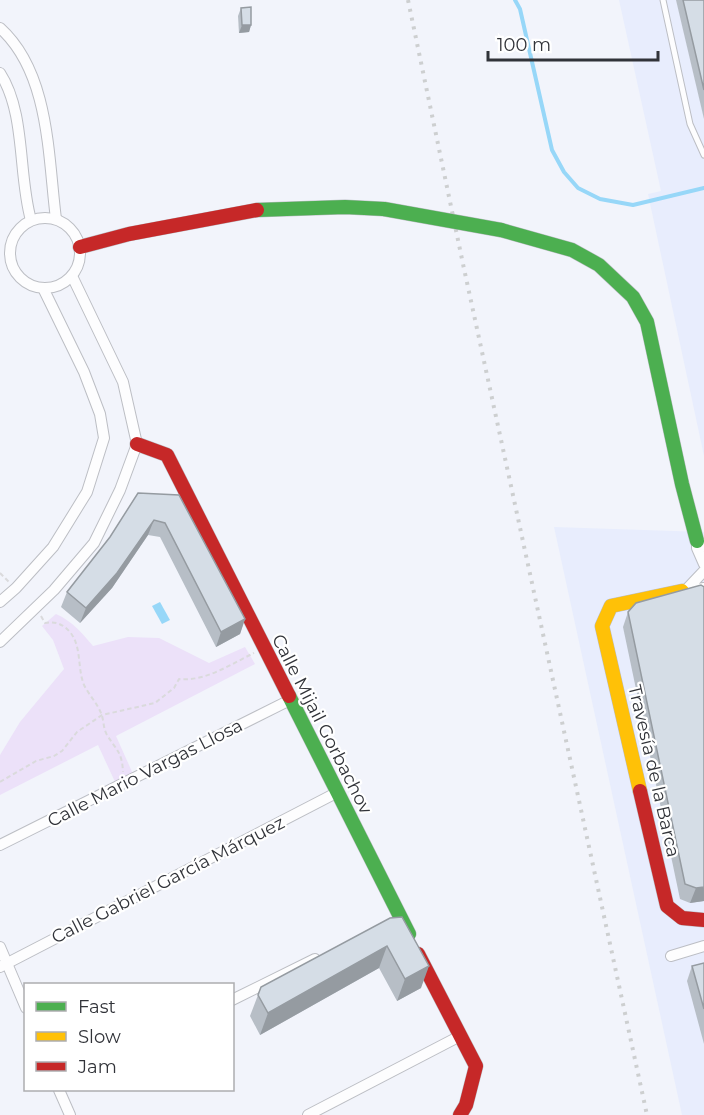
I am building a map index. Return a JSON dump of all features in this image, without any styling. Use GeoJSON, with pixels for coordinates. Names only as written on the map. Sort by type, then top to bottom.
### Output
{"type":"FeatureCollection","features":[{"type":"Feature","properties":{"kind":"street"},"geometry":{"type":"LineString","coordinates":[[0,28],[9,36],[26,61],[36,85],[43,110],[56,219]]}},
{"type":"Feature","properties":{"kind":"street"},"geometry":{"type":"LineString","coordinates":[[0,73],[6,82],[14,107],[26,200],[31,220]]}},
{"type":"Feature","properties":{"kind":"street"},"geometry":{"type":"LineString","coordinates":[[80,247],[129,234],[259,210],[345,207],[384,209],[501,230],[572,250],[599,265],[633,297],[647,321],[670,431],[701,544],[697,548],[704,564]]}},
{"type":"Feature","properties":{"kind":"street"},"geometry":{"type":"LineString","coordinates":[[56,219],[75,232],[80,247],[78,266],[64,283],[54,287],[32,286],[15,270],[10,259],[10,247],[21,227],[31,220],[56,219]]}},
{"type":"Feature","properties":{"kind":"street"},"geometry":{"type":"LineString","coordinates":[[0,642],[37,608],[94,543],[120,490],[137,444],[123,382],[72,276]]}},
{"type":"Feature","properties":{"kind":"street"},"geometry":{"type":"LineString","coordinates":[[0,602],[16,588],[53,547],[87,492],[104,438],[100,414],[84,372],[43,288]]}},
{"type":"Feature","properties":{"kind":"street","name":"Calle Mijail Gorbachov"},"geometry":{"type":"LineString","coordinates":[[137,444],[167,455],[336,793],[394,919],[476,1066],[466,1105],[460,1115]]}},
{"type":"Feature","properties":{"kind":"street"},"geometry":{"type":"LineString","coordinates":[[685,591],[704,571]]}},
{"type":"Feature","properties":{"kind":"street"},"geometry":{"type":"LineString","coordinates":[[685,591],[704,588]]}},
{"type":"Feature","properties":{"kind":"street","name":"Travesía de la Barca"},"geometry":{"type":"LineString","coordinates":[[685,591],[611,606],[602,626],[667,906],[682,918],[704,920]]}},
{"type":"Feature","properties":{"kind":"street","name":"Calle Mario Vargas Llosa"},"geometry":{"type":"LineString","coordinates":[[0,845],[290,700]]}},
{"type":"Feature","properties":{"kind":"street","name":"Calle Gabriel García Márquez"},"geometry":{"type":"LineString","coordinates":[[3,965],[336,793]]}},
{"type":"Feature","properties":{"kind":"street"},"geometry":{"type":"LineString","coordinates":[[671,956],[704,946]]}},
{"type":"Feature","properties":{"kind":"street"},"geometry":{"type":"LineString","coordinates":[[0,947],[3,965],[24,1004]]}},
{"type":"Feature","properties":{"kind":"street"},"geometry":{"type":"LineString","coordinates":[[234,999],[326,953]]}},
{"type":"Feature","properties":{"kind":"street"},"geometry":{"type":"LineString","coordinates":[[308,1115],[460,1036]]}},
{"type":"Feature","properties":{"kind":"street"},"geometry":{"type":"LineString","coordinates":[[60,1091],[70,1115]]}},
{"type":"Feature","properties":{"kind":"lane"},"geometry":{"type":"LineString","coordinates":[[663,0],[690,124],[704,155]]}},
{"type":"Feature","properties":{"kind":"path"},"geometry":{"type":"LineString","coordinates":[[0,573],[16,588]]}},
{"type":"Feature","properties":{"kind":"path"},"geometry":{"type":"LineString","coordinates":[[37,608],[45,623],[53,622],[64,626],[71,633],[80,655],[85,686],[102,715],[104,728],[123,759],[123,772],[127,782]]}},
{"type":"Feature","properties":{"kind":"path"},"geometry":{"type":"LineString","coordinates":[[0,782],[36,761],[62,751],[77,732],[102,715],[155,703],[174,688],[179,679],[190,680],[204,676],[264,648]]}},
{"type":"Feature","properties":{"kind":"shaded area"},"geometry":{"type":"Polygon","coordinates":[[[619,0],[704,0],[704,456],[648,194],[661,191],[619,0]]]}},
{"type":"Feature","properties":{"kind":"shaded area"},"geometry":{"type":"Polygon","coordinates":[[[554,527],[704,532],[704,1115],[682,1115],[554,527]]]}},
{"type":"Feature","properties":{"kind":"shaded area"},"geometry":{"type":"Polygon","coordinates":[[[56,614],[72,624],[93,646],[128,637],[159,638],[209,663],[245,647],[255,664],[116,736],[133,774],[116,784],[98,745],[0,795],[0,755],[20,722],[64,669],[53,640],[42,626],[56,614]]]}},
{"type":"Feature","properties":{"kind":"water"},"geometry":{"type":"Polygon","coordinates":[[[160,602],[170,620],[162,624],[152,606],[160,602]]]}},
{"type":"Feature","properties":{"kind":"building"},"geometry":{"type":"Polygon","coordinates":[[[683,0],[704,0],[704,90],[683,0]]]}},
{"type":"Feature","properties":{"kind":"building"},"geometry":{"type":"Polygon","coordinates":[[[251,7],[251,25],[242,25],[241,8],[251,7]]]}},
{"type":"Feature","properties":{"kind":"building"},"geometry":{"type":"Polygon","coordinates":[[[138,493],[179,495],[245,619],[221,632],[165,523],[154,520],[117,573],[86,608],[67,592],[110,537],[138,493]]]}},
{"type":"Feature","properties":{"kind":"building"},"geometry":{"type":"Polygon","coordinates":[[[701,585],[704,587],[704,887],[696,888],[685,884],[628,612],[636,603],[701,585]]]}},
{"type":"Feature","properties":{"kind":"building"},"geometry":{"type":"Polygon","coordinates":[[[402,917],[429,966],[405,979],[387,946],[268,1013],[258,995],[261,987],[390,918],[402,917]]]}},
{"type":"Feature","properties":{"kind":"building"},"geometry":{"type":"Polygon","coordinates":[[[704,963],[704,1009],[692,966],[704,963]]]}},
{"type":"Feature","properties":{"kind":"waterway"},"geometry":{"type":"LineString","coordinates":[[515,0],[520,9],[552,150],[564,172],[578,188],[600,199],[633,205],[704,188]]}},
{"type":"Feature","properties":{"kind":"railway"},"geometry":{"type":"LineString","coordinates":[[408,0],[647,1115]]}},
{"type":"Feature","properties":{"kind":"traffic: fast"},"geometry":{"type":"LineString","coordinates":[[257,210],[345,207],[384,209]]}},
{"type":"Feature","properties":{"kind":"traffic: fast"},"geometry":{"type":"LineString","coordinates":[[384,209],[501,230]]}},
{"type":"Feature","properties":{"kind":"traffic: fast"},"geometry":{"type":"LineString","coordinates":[[501,230],[572,250],[599,265],[633,297],[647,322],[682,484],[697,541]]}},
{"type":"Feature","properties":{"kind":"traffic: fast"},"geometry":{"type":"LineString","coordinates":[[289,696],[409,934]]}},
{"type":"Feature","properties":{"kind":"traffic: slow"},"geometry":{"type":"LineString","coordinates":[[640,791],[602,626],[611,606],[682,591]]}},
{"type":"Feature","properties":{"kind":"traffic: jam"},"geometry":{"type":"LineString","coordinates":[[80,247],[129,234],[257,210]]}},
{"type":"Feature","properties":{"kind":"traffic: jam"},"geometry":{"type":"LineString","coordinates":[[137,444],[167,455],[289,696]]}},
{"type":"Feature","properties":{"kind":"traffic: jam"},"geometry":{"type":"LineString","coordinates":[[640,791],[667,906],[682,918],[704,920]]}},
{"type":"Feature","properties":{"kind":"traffic: jam"},"geometry":{"type":"LineString","coordinates":[[418,954],[476,1066],[466,1105],[460,1115]]}}]}
